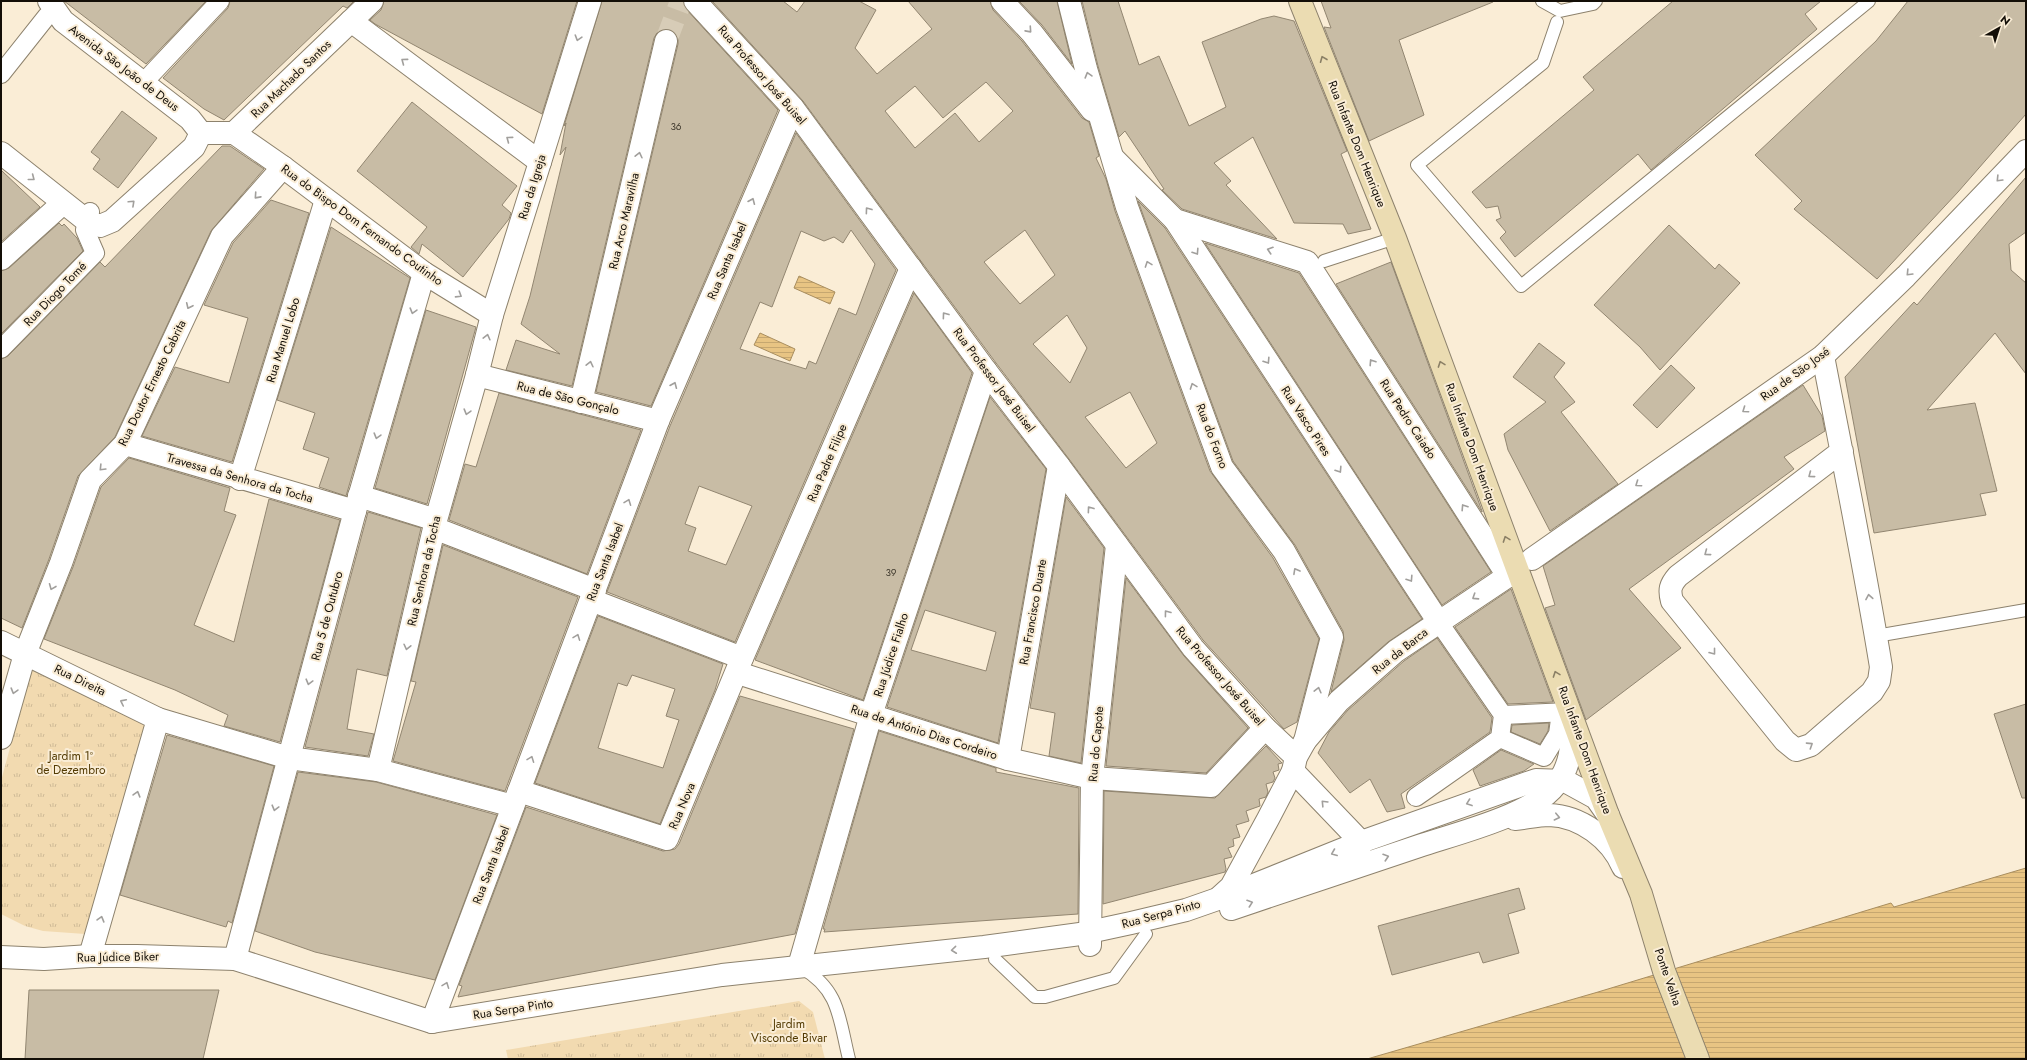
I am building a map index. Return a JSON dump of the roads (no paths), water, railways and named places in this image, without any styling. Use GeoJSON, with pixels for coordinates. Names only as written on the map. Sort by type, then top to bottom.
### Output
{"type":"FeatureCollection","features":[{"type":"Feature","properties":{"kind":"main road","name":"Rua Infante Dom Henrique"},"geometry":{"type":"LineString","coordinates":[[1300,1],[1395,238],[1564,706],[1608,815],[1638,895]]}},
{"type":"Feature","properties":{"kind":"main road","name":"Ponte Velha"},"geometry":{"type":"LineString","coordinates":[[1638,895],[1664,971],[1698,1059]]}},
{"type":"Feature","properties":{"kind":"street"},"geometry":{"type":"LineString","coordinates":[[143,83],[220,1]]}},
{"type":"Feature","properties":{"kind":"street","name":"Rua Machado Santos"},"geometry":{"type":"LineString","coordinates":[[234,134],[372,1]]}},
{"type":"Feature","properties":{"kind":"street","name":"Rua da Igreja"},"geometry":{"type":"LineString","coordinates":[[477,375],[492,315],[590,1]]}},
{"type":"Feature","properties":{"kind":"street","name":"Rua Professor José Buisel"},"geometry":{"type":"LineString","coordinates":[[695,1],[793,108],[986,371],[1059,466],[1193,648],[1265,728],[1298,756],[1361,842]]}},
{"type":"Feature","properties":{"kind":"street"},"geometry":{"type":"LineString","coordinates":[[1002,1],[1032,33],[1074,85],[1103,126]]}},
{"type":"Feature","properties":{"kind":"street","name":"Rua do Forno"},"geometry":{"type":"LineString","coordinates":[[1069,1],[1127,207],[1222,467],[1284,551],[1332,637],[1298,756]]}},
{"type":"Feature","properties":{"kind":"street"},"geometry":{"type":"LineString","coordinates":[[1,74],[56,6]]}},
{"type":"Feature","properties":{"kind":"street","name":"Avenida São João de Deus"},"geometry":{"type":"LineString","coordinates":[[56,6],[63,21],[190,119],[201,133]]}},
{"type":"Feature","properties":{"kind":"street"},"geometry":{"type":"LineString","coordinates":[[351,21],[540,162]]}},
{"type":"Feature","properties":{"kind":"street","name":"Rua Arco Maravilha"},"geometry":{"type":"LineString","coordinates":[[581,402],[666,41]]}},
{"type":"Feature","properties":{"kind":"street","name":"Rua Santa Isabel"},"geometry":{"type":"LineString","coordinates":[[432,1022],[658,421],[793,108]]}},
{"type":"Feature","properties":{"kind":"street"},"geometry":{"type":"LineString","coordinates":[[1,153],[63,203],[92,220],[112,221],[194,147],[201,133],[234,134]]}},
{"type":"Feature","properties":{"kind":"street","name":"Rua do Bispo Dom Fernando Coutinho"},"geometry":{"type":"LineString","coordinates":[[234,134],[283,167],[424,273],[492,315]]}},
{"type":"Feature","properties":{"kind":"street","name":"Rua de São José"},"geometry":{"type":"LineString","coordinates":[[1532,559],[1823,356],[1906,276],[2026,151]]}},
{"type":"Feature","properties":{"kind":"street","name":"Rua Vasco Pires"},"geometry":{"type":"LineString","coordinates":[[1113,158],[1175,220],[1438,621]]}},
{"type":"Feature","properties":{"kind":"street","name":"Rua Doutor Ernesto Cabrita"},"geometry":{"type":"LineString","coordinates":[[1,738],[25,654],[61,563],[90,480],[125,444],[222,236],[283,167]]}},
{"type":"Feature","properties":{"kind":"street","name":"Rua Manuel Lobo"},"geometry":{"type":"LineString","coordinates":[[240,479],[326,200]]}},
{"type":"Feature","properties":{"kind":"street"},"geometry":{"type":"LineString","coordinates":[[1,259],[63,203]]}},
{"type":"Feature","properties":{"kind":"street","name":"Rua Diogo Tomé"},"geometry":{"type":"LineString","coordinates":[[1,349],[95,253],[84,230],[92,220]]}},
{"type":"Feature","properties":{"kind":"street"},"geometry":{"type":"LineString","coordinates":[[1175,220],[1316,262]]}},
{"type":"Feature","properties":{"kind":"street","name":"Rua Pedro Caiado"},"geometry":{"type":"LineString","coordinates":[[1316,262],[1508,576]]}},
{"type":"Feature","properties":{"kind":"street","name":"Rua Padre Filipe"},"geometry":{"type":"LineString","coordinates":[[740,665],[911,268]]}},
{"type":"Feature","properties":{"kind":"street","name":"Rua 5 de Outubro"},"geometry":{"type":"LineString","coordinates":[[235,959],[357,504],[424,273]]}},
{"type":"Feature","properties":{"kind":"street"},"geometry":{"type":"LineString","coordinates":[[1823,356],[1842,451],[1881,667],[1879,681],[1872,692],[1811,745],[1796,750],[1784,741],[1672,601],[1670,592],[1672,583],[1678,576],[1842,451]]}},
{"type":"Feature","properties":{"kind":"street","name":"Rua Júdice Fialho"},"geometry":{"type":"LineString","coordinates":[[799,966],[871,715],[986,371]]}},
{"type":"Feature","properties":{"kind":"street","name":"Rua de São Gonçalo"},"geometry":{"type":"LineString","coordinates":[[477,375],[658,421]]}},
{"type":"Feature","properties":{"kind":"street","name":"Rua Senhora da Tocha"},"geometry":{"type":"LineString","coordinates":[[378,770],[435,524],[477,375]]}},
{"type":"Feature","properties":{"kind":"street","name":"Travessa da Senhora da Tocha"},"geometry":{"type":"LineString","coordinates":[[125,444],[240,479],[357,504],[435,524],[593,595]]}},
{"type":"Feature","properties":{"kind":"street","name":"Rua Francisco Duarte"},"geometry":{"type":"LineString","coordinates":[[1008,758],[1059,466]]}},
{"type":"Feature","properties":{"kind":"street","name":"Rua do Capote"},"geometry":{"type":"LineString","coordinates":[[1090,938],[1092,778],[1117,545]]}},
{"type":"Feature","properties":{"kind":"street","name":"Rua da Barca"},"geometry":{"type":"LineString","coordinates":[[1298,756],[1339,701],[1396,651],[1438,621],[1508,576]]}},
{"type":"Feature","properties":{"kind":"street","name":"Rua de António Dias Cordeiro"},"geometry":{"type":"LineString","coordinates":[[593,595],[740,665],[871,715],[1008,758],[1092,778],[1211,786],[1265,728]]}},
{"type":"Feature","properties":{"kind":"street"},"geometry":{"type":"LineString","coordinates":[[1416,797],[1500,738],[1503,715],[1438,621]]}},
{"type":"Feature","properties":{"kind":"street","name":"Rua Direita"},"geometry":{"type":"LineString","coordinates":[[1,642],[158,719],[289,758],[378,770],[516,799]]}},
{"type":"Feature","properties":{"kind":"street","name":"Rua Nova"},"geometry":{"type":"LineString","coordinates":[[516,799],[667,839],[740,665]]}},
{"type":"Feature","properties":{"kind":"street"},"geometry":{"type":"LineString","coordinates":[[1503,715],[1564,706]]}},
{"type":"Feature","properties":{"kind":"street"},"geometry":{"type":"LineString","coordinates":[[1500,738],[1544,757],[1558,734],[1564,706]]}},
{"type":"Feature","properties":{"kind":"street"},"geometry":{"type":"LineString","coordinates":[[1490,822],[1536,803],[1552,789],[1563,775],[1572,750],[1572,732],[1564,706]]}},
{"type":"Feature","properties":{"kind":"street"},"geometry":{"type":"LineString","coordinates":[[90,956],[158,719]]}},
{"type":"Feature","properties":{"kind":"street"},"geometry":{"type":"LineString","coordinates":[[1219,898],[1231,887],[1268,819],[1298,756]]}},
{"type":"Feature","properties":{"kind":"street","name":"Rua Serpa Pinto"},"geometry":{"type":"LineString","coordinates":[[799,966],[904,970],[995,959],[1090,938],[1186,910],[1361,842],[1536,780],[1558,782],[1565,781],[1596,798],[1608,815]]}},
{"type":"Feature","properties":{"kind":"street"},"geometry":{"type":"LineString","coordinates":[[1490,822],[1549,815],[1579,822],[1611,845],[1638,895]]}},
{"type":"Feature","properties":{"kind":"street"},"geometry":{"type":"LineString","coordinates":[[1268,819],[1258,857],[1270,873],[1285,882],[1309,882]]}},
{"type":"Feature","properties":{"kind":"street","name":"Rua Serpa Pinto"},"geometry":{"type":"LineString","coordinates":[[235,959],[432,1022],[722,975],[984,947],[1146,934],[1180,926],[1490,822]]}},
{"type":"Feature","properties":{"kind":"street"},"geometry":{"type":"LineString","coordinates":[[1338,873],[1355,860],[1361,852],[1361,842]]}},
{"type":"Feature","properties":{"kind":"street","name":"Rua Júdice Biker"},"geometry":{"type":"LineString","coordinates":[[1,957],[44,960],[90,956],[235,959]]}},
{"type":"Feature","properties":{"kind":"lane"},"geometry":{"type":"LineString","coordinates":[[1542,1],[1560,12],[1593,4],[1596,1]]}},
{"type":"Feature","properties":{"kind":"lane"},"geometry":{"type":"LineString","coordinates":[[1557,22],[1542,63],[1418,165],[1521,286],[1869,1]]}},
{"type":"Feature","properties":{"kind":"lane"},"geometry":{"type":"LineString","coordinates":[[1316,262],[1395,238]]}},
{"type":"Feature","properties":{"kind":"lane"},"geometry":{"type":"LineString","coordinates":[[1876,636],[2026,610]]}},
{"type":"Feature","properties":{"kind":"lane"},"geometry":{"type":"LineString","coordinates":[[995,959],[1035,997],[1045,997],[1114,978],[1146,934]]}},
{"type":"Feature","properties":{"kind":"lane"},"geometry":{"type":"LineString","coordinates":[[799,966],[817,976],[831,994],[849,1059]]}},
{"type":"Feature","properties":{"kind":"tunnel"},"geometry":{"type":"LineString","coordinates":[[666,41],[681,1]]}},
{"type":"Feature","properties":{"kind":"park label","name":"Jardim 1º de Dezembro"},"geometry":{"type":"Point","coordinates":[71,763]}},
{"type":"Feature","properties":{"kind":"park label","name":"Jardim Visconde Bivar"},"geometry":{"type":"Point","coordinates":[789,1031]}}]}
